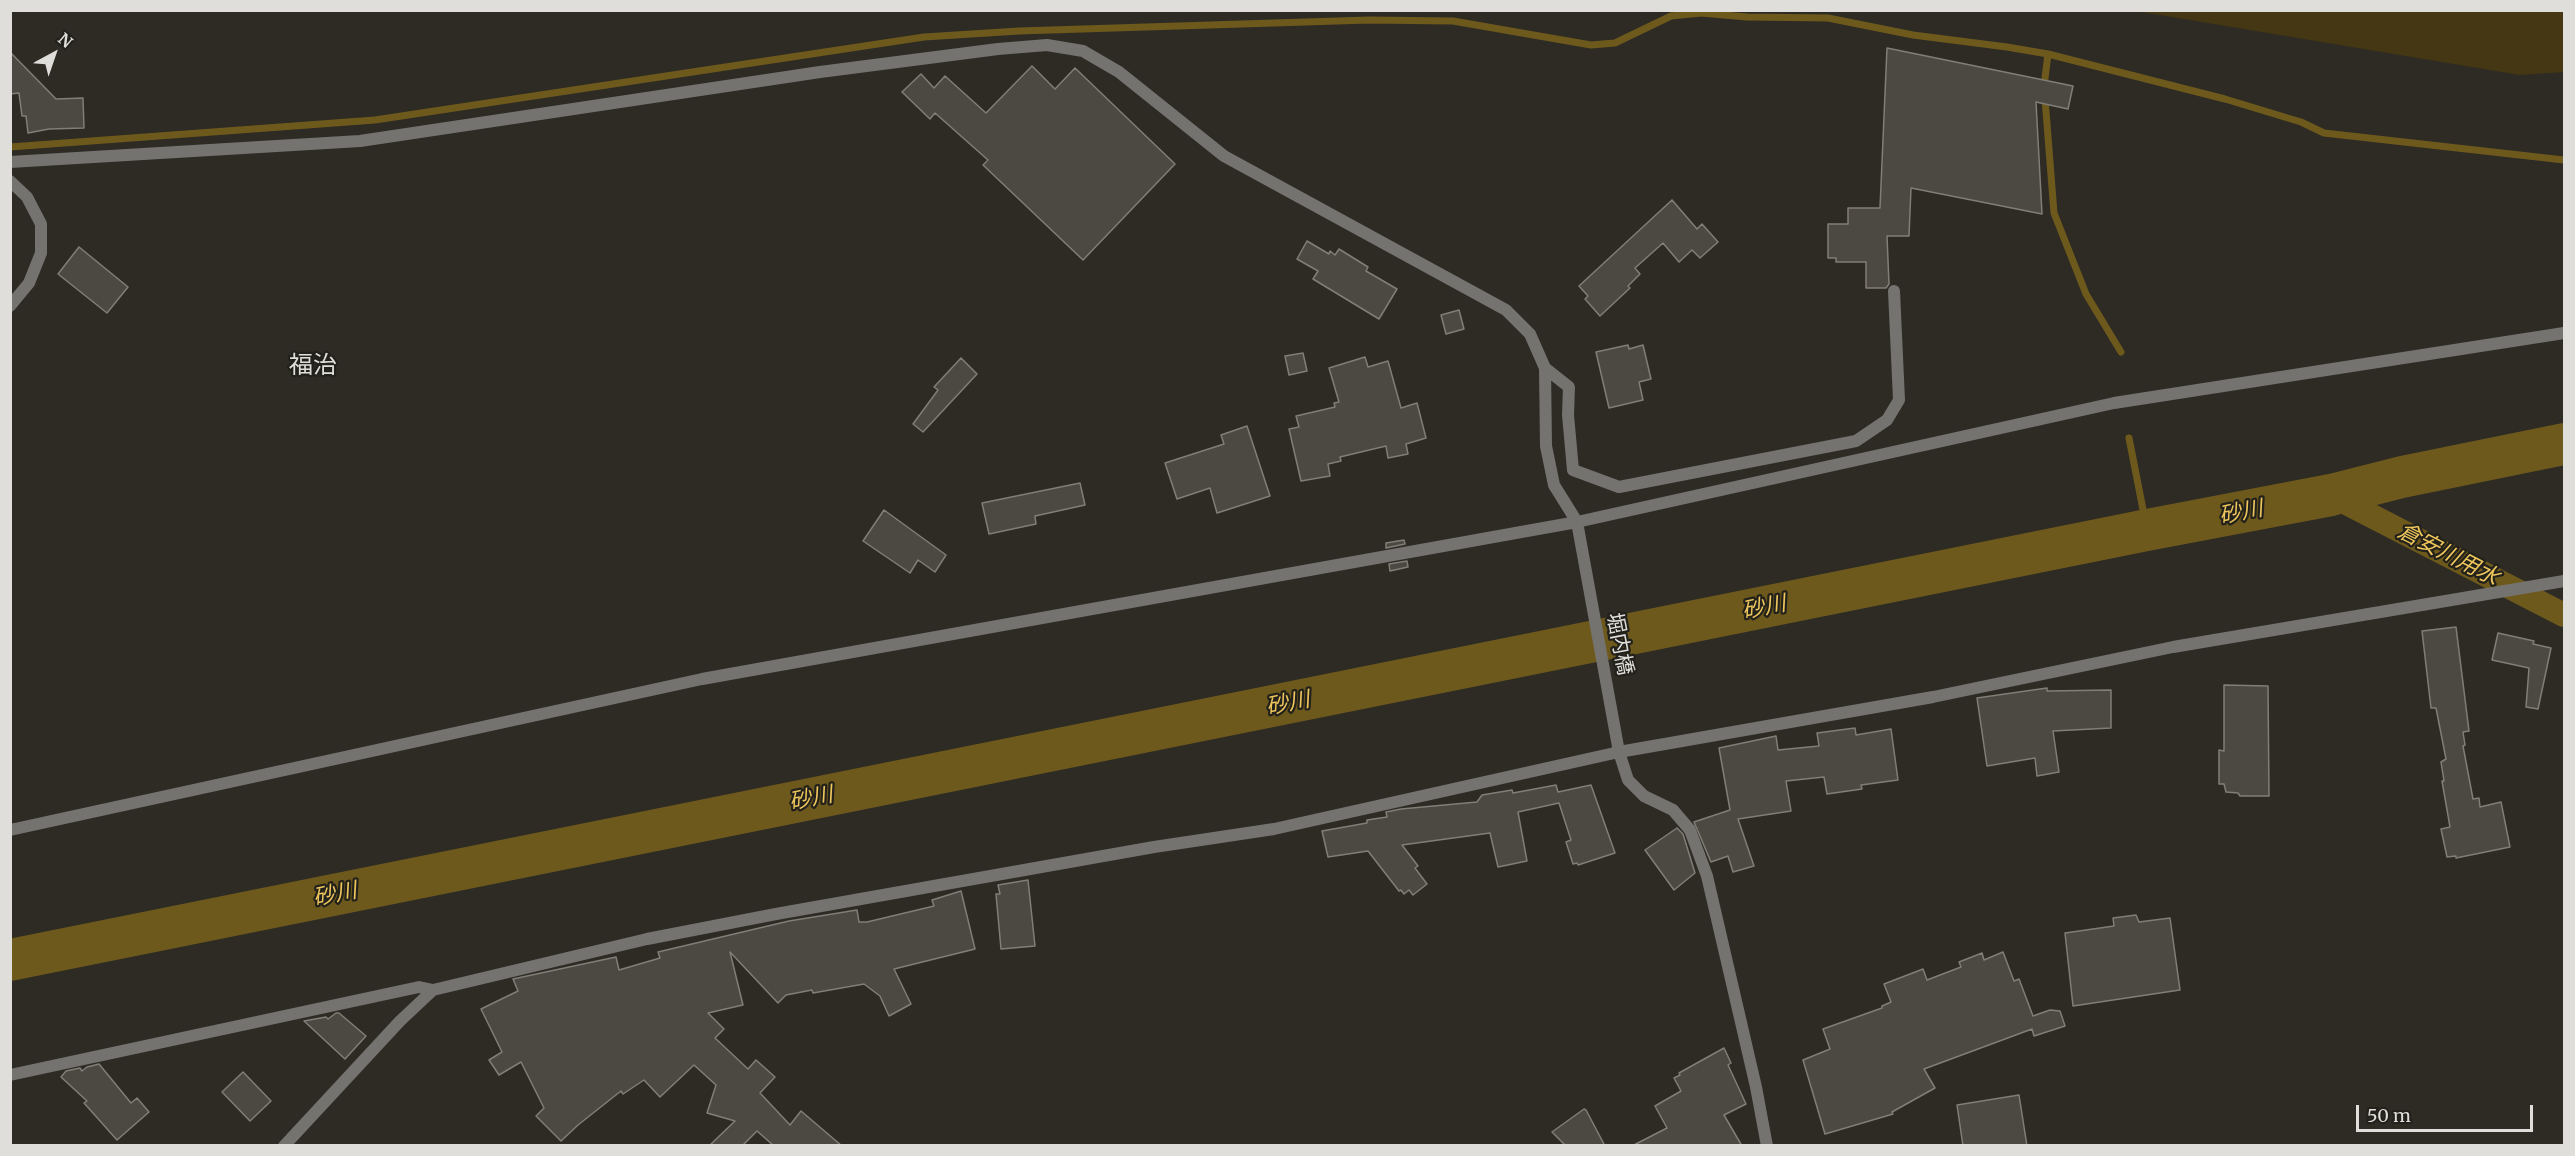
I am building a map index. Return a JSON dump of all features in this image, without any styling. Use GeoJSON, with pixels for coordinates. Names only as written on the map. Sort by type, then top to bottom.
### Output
{"type":"FeatureCollection","features":[{"type":"Feature","properties":{"kind":"street"},"geometry":{"type":"LineString","coordinates":[[10,162],[360,141],[832,70],[998,49],[1047,45],[1083,51],[1119,72],[1224,156],[1506,310],[1530,334],[1545,368],[1546,446],[1554,485],[1577,522]]}},
{"type":"Feature","properties":{"kind":"street"},"geometry":{"type":"LineString","coordinates":[[10,181],[27,197],[41,224],[41,253],[28,283],[10,306]]}},
{"type":"Feature","properties":{"kind":"street"},"geometry":{"type":"LineString","coordinates":[[1545,368],[1569,387],[1568,415],[1573,470],[1619,487],[1856,441],[1887,420],[1899,400],[1894,291]]}},
{"type":"Feature","properties":{"kind":"street"},"geometry":{"type":"LineString","coordinates":[[10,830],[702,679],[1577,522],[2114,403],[2565,333]]}},
{"type":"Feature","properties":{"kind":"street","name":"堀内橋"},"geometry":{"type":"LineString","coordinates":[[1577,522],[1619,752],[1628,780],[1644,796],[1673,810],[1690,830],[1707,876],[1756,1087],[1767,1146]]}},
{"type":"Feature","properties":{"kind":"street"},"geometry":{"type":"LineString","coordinates":[[10,1075],[419,987],[433,990],[648,939],[1154,847],[1274,829],[1619,752],[1932,698],[2173,647],[2565,581]]}},
{"type":"Feature","properties":{"kind":"street"},"geometry":{"type":"LineString","coordinates":[[284,1146],[400,1021],[433,990]]}},
{"type":"Feature","properties":{"kind":"shaded area"},"geometry":{"type":"Polygon","coordinates":[[[2136,11],[2564,11],[2564,72],[2520,75],[2136,11]]]}},
{"type":"Feature","properties":{"kind":"building"},"geometry":{"type":"Polygon","coordinates":[[[1887,48],[2073,86],[2068,109],[2036,102],[2042,214],[1911,188],[1909,236],[1887,236],[1889,284],[1886,288],[1866,288],[1866,262],[1836,262],[1836,258],[1828,258],[1828,224],[1848,224],[1848,208],[1880,208],[1887,48]]]}},
{"type":"Feature","properties":{"kind":"building"},"geometry":{"type":"Polygon","coordinates":[[[10,52],[56,99],[83,98],[84,128],[49,129],[28,133],[26,116],[22,116],[19,93],[10,94],[10,52]]]}},
{"type":"Feature","properties":{"kind":"building"},"geometry":{"type":"Polygon","coordinates":[[[1032,66],[1055,89],[1075,68],[1175,164],[1083,260],[983,165],[988,160],[935,113],[930,119],[902,92],[921,74],[934,88],[945,76],[986,113],[1032,66]]]}},
{"type":"Feature","properties":{"kind":"building"},"geometry":{"type":"Polygon","coordinates":[[[1672,200],[1697,229],[1702,224],[1718,242],[1700,258],[1692,250],[1679,262],[1663,243],[1635,268],[1640,274],[1628,286],[1630,288],[1600,316],[1585,299],[1588,296],[1579,286],[1672,200]]]}},
{"type":"Feature","properties":{"kind":"building"},"geometry":{"type":"Polygon","coordinates":[[[1307,241],[1329,254],[1330,251],[1335,255],[1339,249],[1368,267],[1366,271],[1397,289],[1379,319],[1313,279],[1318,271],[1297,259],[1307,241]]]}},
{"type":"Feature","properties":{"kind":"building"},"geometry":{"type":"Polygon","coordinates":[[[79,247],[128,287],[107,313],[58,274],[79,247]]]}},
{"type":"Feature","properties":{"kind":"building"},"geometry":{"type":"Polygon","coordinates":[[[1459,310],[1464,329],[1446,334],[1441,315],[1459,310]]]}},
{"type":"Feature","properties":{"kind":"building"},"geometry":{"type":"Polygon","coordinates":[[[1628,345],[1629,349],[1643,345],[1651,379],[1639,382],[1643,400],[1609,408],[1596,352],[1628,345]]]}},
{"type":"Feature","properties":{"kind":"building"},"geometry":{"type":"Polygon","coordinates":[[[1303,353],[1307,371],[1289,375],[1285,356],[1303,353]]]}},
{"type":"Feature","properties":{"kind":"building"},"geometry":{"type":"Polygon","coordinates":[[[1365,357],[1368,367],[1388,361],[1401,408],[1417,403],[1426,438],[1406,444],[1408,454],[1388,458],[1386,446],[1340,457],[1341,461],[1328,464],[1330,476],[1301,481],[1289,429],[1299,427],[1296,416],[1335,407],[1334,403],[1339,402],[1329,368],[1365,357]]]}},
{"type":"Feature","properties":{"kind":"building"},"geometry":{"type":"Polygon","coordinates":[[[961,358],[977,374],[923,432],[913,424],[938,390],[934,387],[961,358]]]}},
{"type":"Feature","properties":{"kind":"building"},"geometry":{"type":"Polygon","coordinates":[[[1247,426],[1270,496],[1217,513],[1210,488],[1177,499],[1165,463],[1224,444],[1221,435],[1247,426]]]}},
{"type":"Feature","properties":{"kind":"building"},"geometry":{"type":"Polygon","coordinates":[[[1080,483],[1085,505],[1035,516],[1036,524],[989,534],[982,503],[1080,483]]]}},
{"type":"Feature","properties":{"kind":"building"},"geometry":{"type":"Polygon","coordinates":[[[884,510],[946,555],[935,572],[918,560],[910,573],[863,541],[884,510]]]}},
{"type":"Feature","properties":{"kind":"building"},"geometry":{"type":"Polygon","coordinates":[[[1404,540],[1405,544],[1386,548],[1386,543],[1404,540]]]}},
{"type":"Feature","properties":{"kind":"building"},"geometry":{"type":"Polygon","coordinates":[[[1407,561],[1408,567],[1390,571],[1389,564],[1407,561]]]}},
{"type":"Feature","properties":{"kind":"building"},"geometry":{"type":"Polygon","coordinates":[[[2456,627],[2469,731],[2463,732],[2465,745],[2463,746],[2473,799],[2479,798],[2480,807],[2501,802],[2510,847],[2456,858],[2456,856],[2447,857],[2441,829],[2450,827],[2442,781],[2444,781],[2441,762],[2446,759],[2436,708],[2431,708],[2422,631],[2456,627]]]}},
{"type":"Feature","properties":{"kind":"building"},"geometry":{"type":"Polygon","coordinates":[[[2498,633],[2534,641],[2533,644],[2551,648],[2538,709],[2526,707],[2529,668],[2492,660],[2498,633]]]}},
{"type":"Feature","properties":{"kind":"building"},"geometry":{"type":"Polygon","coordinates":[[[2224,685],[2268,686],[2269,796],[2240,796],[2238,793],[2226,792],[2224,784],[2219,784],[2219,750],[2224,751],[2224,685]]]}},
{"type":"Feature","properties":{"kind":"building"},"geometry":{"type":"Polygon","coordinates":[[[2047,688],[2047,691],[2111,690],[2111,728],[2053,731],[2059,772],[2037,776],[2035,758],[1987,766],[1977,698],[2047,688]]]}},
{"type":"Feature","properties":{"kind":"building"},"geometry":{"type":"Polygon","coordinates":[[[1855,728],[1856,735],[1891,729],[1898,780],[1861,785],[1862,789],[1827,794],[1824,777],[1786,781],[1791,811],[1738,819],[1754,866],[1733,872],[1728,856],[1711,862],[1694,822],[1730,810],[1719,748],[1776,736],[1778,750],[1819,746],[1817,733],[1855,728]]]}},
{"type":"Feature","properties":{"kind":"building"},"geometry":{"type":"Polygon","coordinates":[[[1556,785],[1558,792],[1591,785],[1615,853],[1578,865],[1573,864],[1566,842],[1571,840],[1559,803],[1518,812],[1527,861],[1498,867],[1490,833],[1402,845],[1418,866],[1415,868],[1427,884],[1413,895],[1409,890],[1404,894],[1401,890],[1399,891],[1368,851],[1328,857],[1322,831],[1367,823],[1367,820],[1387,817],[1386,812],[1401,809],[1477,802],[1482,795],[1512,790],[1513,793],[1556,785]]]}},
{"type":"Feature","properties":{"kind":"building"},"geometry":{"type":"Polygon","coordinates":[[[1677,828],[1683,834],[1695,873],[1674,890],[1645,850],[1677,828]]]}},
{"type":"Feature","properties":{"kind":"building"},"geometry":{"type":"Polygon","coordinates":[[[1028,880],[1035,946],[1001,949],[996,894],[1000,894],[998,885],[1028,880]]]}},
{"type":"Feature","properties":{"kind":"building"},"geometry":{"type":"Polygon","coordinates":[[[961,891],[975,949],[894,969],[911,1004],[889,1016],[880,996],[864,984],[786,995],[778,1003],[730,952],[743,1005],[708,1013],[724,1029],[715,1038],[748,1069],[756,1060],[775,1077],[760,1093],[790,1125],[801,1111],[842,1146],[774,1146],[757,1131],[742,1146],[709,1146],[735,1121],[707,1113],[716,1085],[694,1065],[660,1097],[644,1080],[623,1094],[621,1091],[561,1141],[536,1116],[544,1108],[521,1062],[499,1075],[489,1060],[502,1052],[481,1009],[518,991],[513,979],[616,957],[619,970],[660,958],[658,952],[789,921],[857,910],[859,922],[867,922],[934,906],[932,900],[961,891]]]}},
{"type":"Feature","properties":{"kind":"building"},"geometry":{"type":"Polygon","coordinates":[[[2136,915],[2139,922],[2170,918],[2180,990],[2073,1006],[2065,933],[2114,926],[2113,918],[2136,915]]]}},
{"type":"Feature","properties":{"kind":"building"},"geometry":{"type":"Polygon","coordinates":[[[2003,952],[2014,981],[2019,979],[2033,1016],[2050,1010],[2060,1011],[2065,1026],[2034,1036],[2032,1029],[1924,1069],[1935,1088],[1892,1112],[1893,1114],[1825,1134],[1803,1060],[1830,1049],[1823,1029],[1882,1008],[1891,1002],[1884,984],[1923,969],[1927,980],[1961,967],[1959,962],[1982,953],[1984,960],[2003,952]]]}},
{"type":"Feature","properties":{"kind":"building"},"geometry":{"type":"Polygon","coordinates":[[[339,1013],[366,1036],[345,1059],[304,1021],[326,1017],[328,1019],[339,1013]]]}},
{"type":"Feature","properties":{"kind":"building"},"geometry":{"type":"Polygon","coordinates":[[[1724,1048],[1731,1063],[1728,1065],[1746,1104],[1724,1115],[1742,1146],[1632,1146],[1667,1128],[1655,1106],[1681,1091],[1674,1078],[1724,1048]]]}},
{"type":"Feature","properties":{"kind":"building"},"geometry":{"type":"Polygon","coordinates":[[[99,1064],[131,1103],[137,1098],[149,1112],[117,1140],[84,1103],[87,1101],[61,1077],[66,1071],[80,1068],[82,1071],[99,1064]]]}},
{"type":"Feature","properties":{"kind":"building"},"geometry":{"type":"Polygon","coordinates":[[[243,1072],[271,1101],[250,1121],[222,1092],[243,1072]]]}},
{"type":"Feature","properties":{"kind":"building"},"geometry":{"type":"Polygon","coordinates":[[[2019,1095],[2027,1146],[1963,1146],[1957,1105],[2019,1095]]]}},
{"type":"Feature","properties":{"kind":"building"},"geometry":{"type":"Polygon","coordinates":[[[1584,1109],[1605,1146],[1566,1146],[1552,1132],[1584,1109]]]}},
{"type":"Feature","properties":{"kind":"waterway"},"geometry":{"type":"LineString","coordinates":[[10,147],[375,120],[924,37],[1019,31],[1369,20],[1453,21],[1591,45],[1615,43],[1671,16],[1701,13],[1747,17],[1828,18],[1913,35],[2007,47],[2048,54],[2225,99],[2301,122],[2324,133],[2564,160]]}},
{"type":"Feature","properties":{"kind":"waterway"},"geometry":{"type":"LineString","coordinates":[[2048,54],[2044,86],[2054,213],[2086,294],[2121,352]]}},
{"type":"Feature","properties":{"kind":"waterway"},"geometry":{"type":"LineString","coordinates":[[2129,438],[2147,530]]}},
{"type":"Feature","properties":{"kind":"waterway","name":"砂川"},"geometry":{"type":"LineString","coordinates":[[10,960],[2147,530],[2331,495],[2402,477],[2564,444]]}},
{"type":"Feature","properties":{"kind":"waterway","name":"倉安川用水"},"geometry":{"type":"LineString","coordinates":[[2331,495],[2564,615]]}},
{"type":"Feature","properties":{"kind":"district","name":"福治"},"geometry":{"type":"Point","coordinates":[313,366]}}]}
